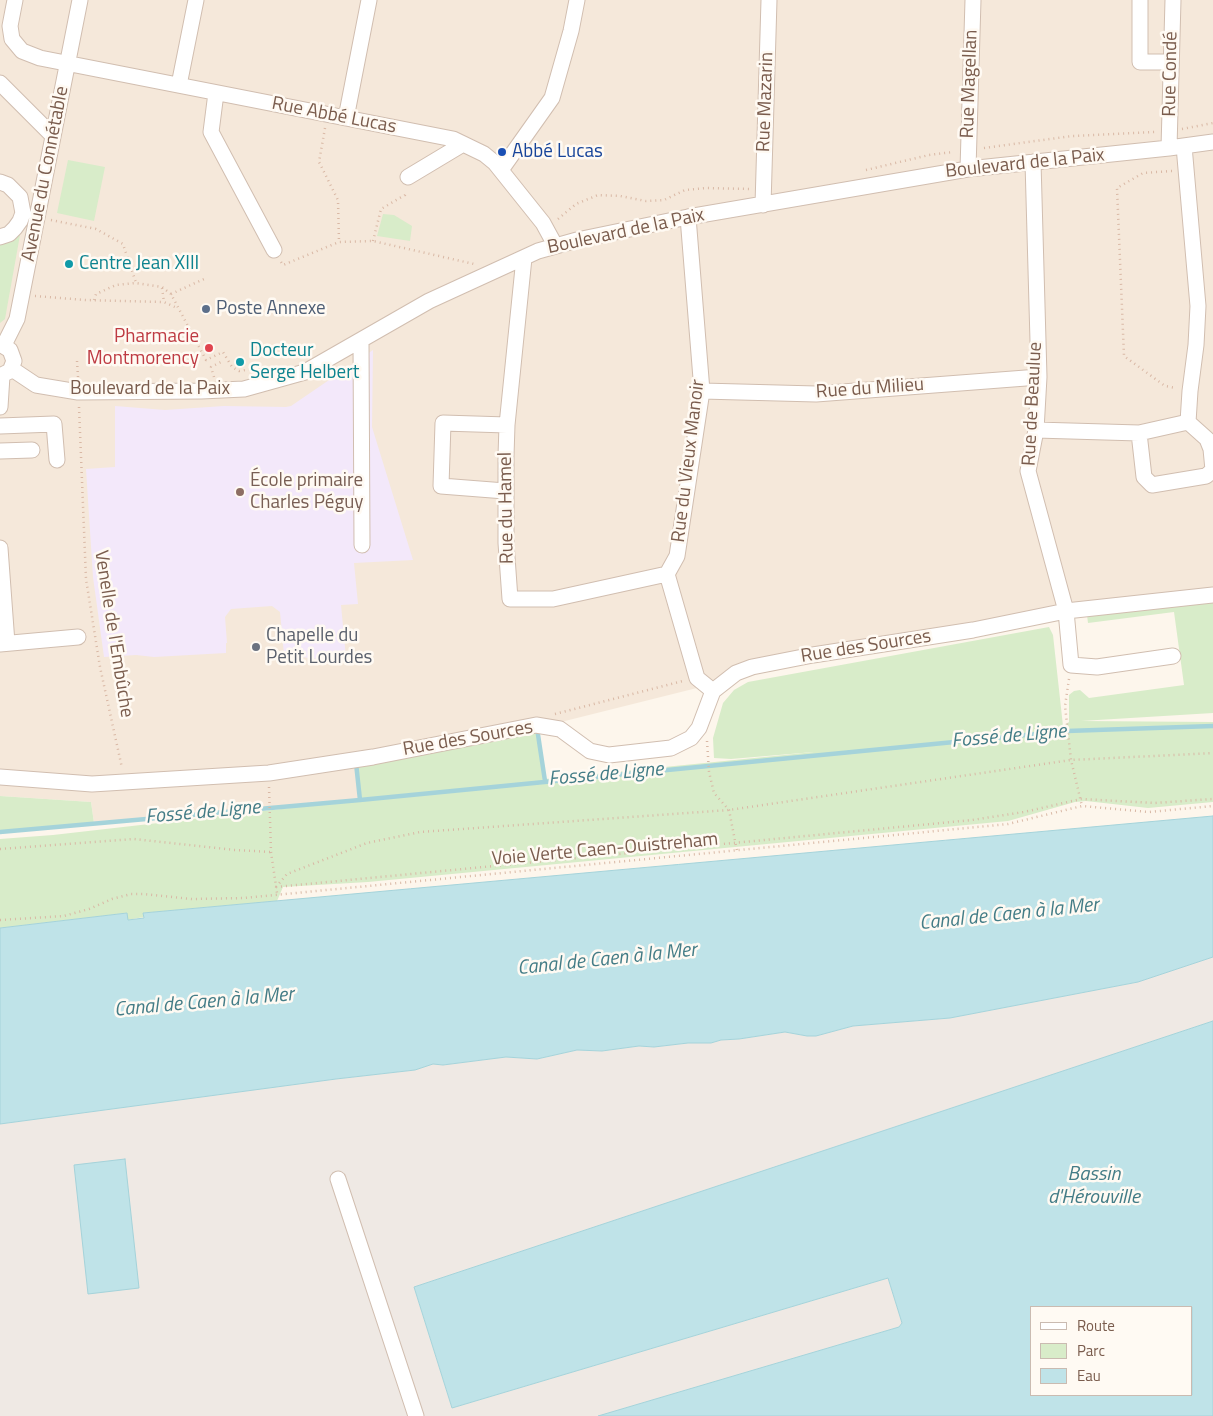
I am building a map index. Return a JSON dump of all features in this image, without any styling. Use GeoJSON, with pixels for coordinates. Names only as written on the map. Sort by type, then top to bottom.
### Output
{"type":"FeatureCollection","features":[{"type":"Feature","properties":{"kind":"street"},"geometry":{"type":"LineString","coordinates":[[0,7],[15,0]]}},
{"type":"Feature","properties":{"kind":"street","name":"Rue Abbé Lucas"},"geometry":{"type":"LineString","coordinates":[[15,0],[10,28],[12,39],[24,52],[40,58],[453,139],[484,154],[501,170],[546,228],[556,246]]}},
{"type":"Feature","properties":{"kind":"street","name":"Avenue du Connétable"},"geometry":{"type":"LineString","coordinates":[[2,345],[17,319],[80,0]]}},
{"type":"Feature","properties":{"kind":"street"},"geometry":{"type":"LineString","coordinates":[[179,85],[196,0]]}},
{"type":"Feature","properties":{"kind":"street"},"geometry":{"type":"LineString","coordinates":[[346,118],[369,0]]}},
{"type":"Feature","properties":{"kind":"street"},"geometry":{"type":"LineString","coordinates":[[501,170],[552,98],[571,31],[577,0]]}},
{"type":"Feature","properties":{"kind":"street","name":"Rue Mazarin"},"geometry":{"type":"LineString","coordinates":[[763,205],[769,0]]}},
{"type":"Feature","properties":{"kind":"street","name":"Rue Magellan"},"geometry":{"type":"LineString","coordinates":[[968,169],[973,0]]}},
{"type":"Feature","properties":{"kind":"street"},"geometry":{"type":"LineString","coordinates":[[1140,0],[1140,62],[1171,62]]}},
{"type":"Feature","properties":{"kind":"street","name":"Rue Condé"},"geometry":{"type":"LineString","coordinates":[[1172,0],[1170,131],[1186,170],[1198,306],[1188,422]]}},
{"type":"Feature","properties":{"kind":"street"},"geometry":{"type":"LineString","coordinates":[[0,83],[53,136]]}},
{"type":"Feature","properties":{"kind":"street"},"geometry":{"type":"LineString","coordinates":[[216,93],[211,132],[274,250]]}},
{"type":"Feature","properties":{"kind":"street","name":"Boulevard de la Paix"},"geometry":{"type":"LineString","coordinates":[[4,374],[36,385],[78,392],[201,392],[244,389],[305,372],[429,301],[524,258],[556,246],[688,217],[968,169],[1213,142]]}},
{"type":"Feature","properties":{"kind":"street"},"geometry":{"type":"LineString","coordinates":[[408,177],[463,144]]}},
{"type":"Feature","properties":{"kind":"street","name":"Rue de Beaulue"},"geometry":{"type":"LineString","coordinates":[[1033,162],[1039,377],[1036,430],[1028,471],[1066,612],[1071,665]]}},
{"type":"Feature","properties":{"kind":"street"},"geometry":{"type":"LineString","coordinates":[[0,182],[15,190],[20,197],[23,213],[16,228],[9,234],[0,237]]}},
{"type":"Feature","properties":{"kind":"street","name":"Rue du Vieux Manoir"},"geometry":{"type":"LineString","coordinates":[[667,574],[677,556],[702,391],[688,217]]}},
{"type":"Feature","properties":{"kind":"street","name":"Rue du Hamel"},"geometry":{"type":"LineString","coordinates":[[524,258],[507,425],[505,490],[510,599],[553,599],[667,574]]}},
{"type":"Feature","properties":{"kind":"street"},"geometry":{"type":"LineString","coordinates":[[361,341],[362,545]]}},
{"type":"Feature","properties":{"kind":"street"},"geometry":{"type":"LineString","coordinates":[[0,407],[4,374],[14,360],[13,355],[2,345]]}},
{"type":"Feature","properties":{"kind":"street","name":"Rue du Milieu"},"geometry":{"type":"LineString","coordinates":[[702,391],[816,394],[1039,377]]}},
{"type":"Feature","properties":{"kind":"street"},"geometry":{"type":"LineString","coordinates":[[1036,430],[1139,433],[1188,422],[1207,439],[1211,449],[1213,470],[1206,476],[1152,485],[1144,477],[1139,433]]}},
{"type":"Feature","properties":{"kind":"street"},"geometry":{"type":"LineString","coordinates":[[505,490],[441,486],[443,423],[507,425]]}},
{"type":"Feature","properties":{"kind":"street"},"geometry":{"type":"LineString","coordinates":[[0,426],[54,424],[57,460]]}},
{"type":"Feature","properties":{"kind":"street"},"geometry":{"type":"LineString","coordinates":[[0,451],[32,450]]}},
{"type":"Feature","properties":{"kind":"street"},"geometry":{"type":"LineString","coordinates":[[0,548],[3,643],[78,637]]}},
{"type":"Feature","properties":{"kind":"street"},"geometry":{"type":"LineString","coordinates":[[667,574],[697,678],[713,691]]}},
{"type":"Feature","properties":{"kind":"street","name":"Rue des Sources"},"geometry":{"type":"LineString","coordinates":[[0,777],[92,784],[269,773],[372,757],[536,725],[560,729],[590,751],[609,754],[645,752],[671,748],[690,738],[699,728],[713,691],[736,673],[752,667],[813,655],[972,630],[1066,612],[1213,594]]}},
{"type":"Feature","properties":{"kind":"street"},"geometry":{"type":"LineString","coordinates":[[1071,665],[1097,667],[1174,656]]}},
{"type":"Feature","properties":{"kind":"street"},"geometry":{"type":"LineString","coordinates":[[338,1179],[416,1416]]}},
{"type":"Feature","properties":{"kind":"path"},"geometry":{"type":"LineString","coordinates":[[328,114],[319,162],[338,200],[339,242]]}},
{"type":"Feature","properties":{"kind":"path"},"geometry":{"type":"LineString","coordinates":[[862,171],[929,155],[1011,146],[1072,136],[1170,131],[1213,123]]}},
{"type":"Feature","properties":{"kind":"path"},"geometry":{"type":"LineString","coordinates":[[1186,170],[1143,173],[1117,188],[1124,356],[1165,386],[1190,391]]}},
{"type":"Feature","properties":{"kind":"path"},"geometry":{"type":"LineString","coordinates":[[373,242],[380,209],[405,195],[408,177]]}},
{"type":"Feature","properties":{"kind":"path"},"geometry":{"type":"LineString","coordinates":[[546,228],[576,204],[598,195],[620,196],[646,201],[664,200],[685,190],[763,188]]}},
{"type":"Feature","properties":{"kind":"path"},"geometry":{"type":"LineString","coordinates":[[48,220],[96,229],[123,244],[136,283]]}},
{"type":"Feature","properties":{"kind":"path"},"geometry":{"type":"LineString","coordinates":[[274,250],[283,264],[339,242],[373,242],[478,264]]}},
{"type":"Feature","properties":{"kind":"path"},"geometry":{"type":"LineString","coordinates":[[171,294],[204,279],[205,281]]}},
{"type":"Feature","properties":{"kind":"path"},"geometry":{"type":"LineString","coordinates":[[94,300],[96,294],[116,285],[136,283],[162,287],[171,294],[206,360],[223,352],[232,367],[240,371]]}},
{"type":"Feature","properties":{"kind":"path"},"geometry":{"type":"LineString","coordinates":[[162,287],[164,302]]}},
{"type":"Feature","properties":{"kind":"path"},"geometry":{"type":"LineString","coordinates":[[33,296],[164,302],[179,309]]}},
{"type":"Feature","properties":{"kind":"path"},"geometry":{"type":"LineString","coordinates":[[77,361],[78,383]]}},
{"type":"Feature","properties":{"kind":"path"},"geometry":{"type":"LineString","coordinates":[[215,385],[211,367],[222,361]]}},
{"type":"Feature","properties":{"kind":"path","name":"Venelle de l'Embûche"},"geometry":{"type":"LineString","coordinates":[[79,400],[86,579],[100,667],[124,782]]}},
{"type":"Feature","properties":{"kind":"path"},"geometry":{"type":"LineString","coordinates":[[1071,665],[1065,706],[1070,752],[1082,806]]}},
{"type":"Feature","properties":{"kind":"path"},"geometry":{"type":"LineString","coordinates":[[536,725],[558,712],[697,678]]}},
{"type":"Feature","properties":{"kind":"path"},"geometry":{"type":"LineString","coordinates":[[276,887],[287,874],[366,843],[420,832],[729,810],[1072,760],[1213,753]]}},
{"type":"Feature","properties":{"kind":"path"},"geometry":{"type":"LineString","coordinates":[[708,756],[709,772],[714,793],[729,810],[737,851]]}},
{"type":"Feature","properties":{"kind":"path"},"geometry":{"type":"LineString","coordinates":[[276,887],[972,820],[1024,812],[1081,799],[1154,803],[1213,799]]}},
{"type":"Feature","properties":{"kind":"path"},"geometry":{"type":"LineString","coordinates":[[269,800],[271,852],[277,894]]}},
{"type":"Feature","properties":{"kind":"path","name":"Voie Verte Caen-Ouistreham"},"geometry":{"type":"LineString","coordinates":[[0,920],[64,916],[131,894],[211,900],[1008,824],[1082,806],[1150,812],[1213,806]]}},
{"type":"Feature","properties":{"kind":"path"},"geometry":{"type":"LineString","coordinates":[[0,849],[134,839],[271,852]]}},
{"type":"Feature","properties":{"kind":"shaded area"},"geometry":{"type":"Polygon","coordinates":[[[0,0],[1213,0],[1213,594],[1050,608],[733,679],[537,728],[356,764],[360,800],[94,823],[91,802],[0,796],[0,0]]]}},
{"type":"Feature","properties":{"kind":"shaded area","name":"École primaire Charles Péguy"},"geometry":{"type":"Polygon","coordinates":[[[373,350],[372,427],[413,560],[354,563],[358,604],[341,605],[346,658],[327,660],[284,655],[280,612],[272,606],[231,609],[225,617],[226,653],[154,657],[136,655],[104,657],[93,577],[86,469],[115,467],[115,406],[165,410],[224,406],[291,406],[373,350]]]}},
{"type":"Feature","properties":{"kind":"shaded area"},"geometry":{"type":"Polygon","coordinates":[[[1213,957],[1213,1021],[414,1287],[452,1408],[888,1278],[902,1323],[899,1327],[598,1416],[0,1416],[0,1124],[415,1070],[433,1064],[443,1065],[506,1057],[537,1059],[577,1050],[602,1051],[639,1046],[654,1047],[688,1043],[711,1043],[785,1032],[816,1036],[853,1026],[950,1018],[1138,982],[1213,957]]]}},
{"type":"Feature","properties":{"kind":"green space"},"geometry":{"type":"Polygon","coordinates":[[[68,160],[105,167],[94,221],[57,213],[68,160]]]}},
{"type":"Feature","properties":{"kind":"green space"},"geometry":{"type":"Polygon","coordinates":[[[383,214],[394,215],[412,226],[410,241],[377,236],[383,214]]]}},
{"type":"Feature","properties":{"kind":"green space"},"geometry":{"type":"Polygon","coordinates":[[[20,235],[5,319],[0,323],[0,243],[20,235]]]}},
{"type":"Feature","properties":{"kind":"green space"},"geometry":{"type":"Polygon","coordinates":[[[1213,601],[1213,713],[1081,721],[1213,722],[1213,802],[1148,808],[1086,801],[1075,802],[1008,821],[368,882],[283,887],[277,901],[143,913],[144,917],[127,920],[127,913],[0,928],[0,839],[53,835],[360,800],[357,760],[537,728],[545,779],[814,752],[731,759],[714,758],[713,738],[723,703],[734,690],[748,682],[1049,627],[1053,635],[1063,726],[1069,722],[1069,695],[1074,691],[1080,690],[1089,698],[1184,685],[1174,612],[1088,623],[1087,615],[1213,601]]]}},
{"type":"Feature","properties":{"kind":"green space"},"geometry":{"type":"Polygon","coordinates":[[[0,796],[91,802],[94,823],[0,832],[0,796]]]}},
{"type":"Feature","properties":{"kind":"water","name":"Canal de Caen à la Mer"},"geometry":{"type":"Polygon","coordinates":[[[1213,816],[1213,957],[1138,982],[950,1018],[853,1026],[816,1036],[785,1032],[711,1043],[688,1043],[654,1047],[639,1046],[602,1051],[577,1050],[537,1059],[506,1057],[443,1065],[433,1064],[415,1070],[0,1124],[0,928],[127,913],[128,920],[144,918],[143,913],[1213,816]]]}},
{"type":"Feature","properties":{"kind":"water","name":"Bassin d'Hérouville"},"geometry":{"type":"Polygon","coordinates":[[[1213,1021],[1213,1416],[598,1416],[899,1327],[902,1323],[888,1278],[452,1408],[414,1287],[1213,1021]]]}},
{"type":"Feature","properties":{"kind":"water"},"geometry":{"type":"Polygon","coordinates":[[[125,1159],[139,1288],[88,1294],[74,1165],[125,1159]]]}},
{"type":"Feature","properties":{"kind":"waterway","name":"Fossé de Ligne"},"geometry":{"type":"LineString","coordinates":[[0,832],[360,800],[1067,731],[1213,726]]}},
{"type":"Feature","properties":{"kind":"waterway"},"geometry":{"type":"LineString","coordinates":[[537,728],[545,781]]}},
{"type":"Feature","properties":{"kind":"waterway"},"geometry":{"type":"LineString","coordinates":[[356,763],[360,800]]}},
{"type":"Feature","properties":{"kind":"place","name":"Abbé Lucas"},"geometry":{"type":"Point","coordinates":[502,152]}},
{"type":"Feature","properties":{"kind":"place","name":"Centre Jean XIII"},"geometry":{"type":"Point","coordinates":[69,264]}},
{"type":"Feature","properties":{"kind":"place","name":"Poste Annexe"},"geometry":{"type":"Point","coordinates":[206,309]}},
{"type":"Feature","properties":{"kind":"place","name":"Pharmacie Montmorency"},"geometry":{"type":"Point","coordinates":[209,348]}},
{"type":"Feature","properties":{"kind":"place","name":"Docteur Serge Helbert"},"geometry":{"type":"Point","coordinates":[240,362]}},
{"type":"Feature","properties":{"kind":"place","name":"École primaire Charles Péguy"},"geometry":{"type":"Point","coordinates":[240,492]}},
{"type":"Feature","properties":{"kind":"place","name":"Chapelle du Petit Lourdes"},"geometry":{"type":"Point","coordinates":[256,647]}}]}
